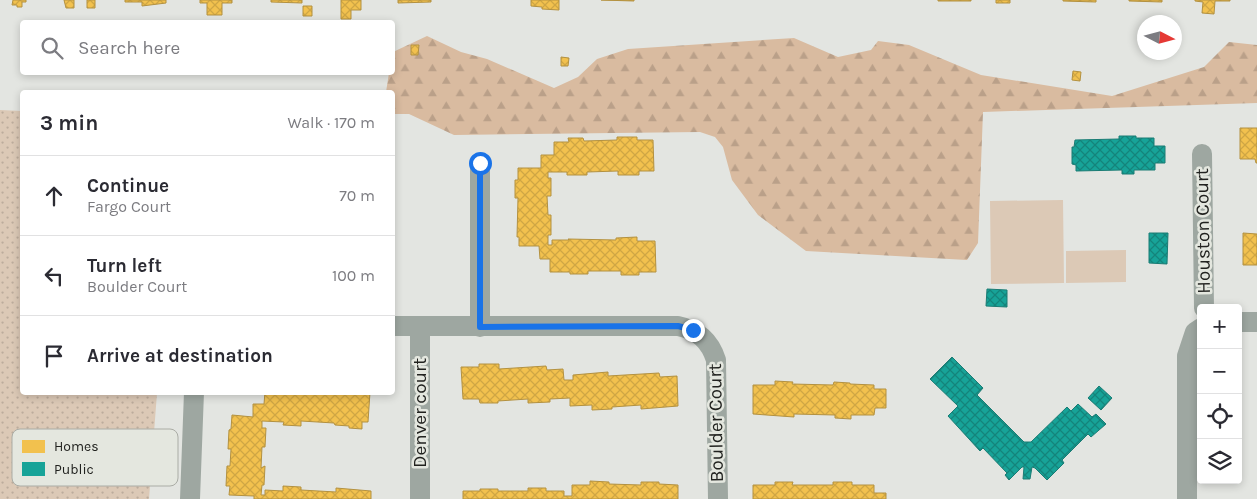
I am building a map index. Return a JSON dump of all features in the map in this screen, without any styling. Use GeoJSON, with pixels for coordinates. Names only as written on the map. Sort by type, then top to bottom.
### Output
{"type":"FeatureCollection","features":[{"type":"Feature","properties":{"kind":"street","name":"Houston Court"},"geometry":{"type":"LineString","coordinates":[[1202,154],[1204,304]]}},
{"type":"Feature","properties":{"kind":"street"},"geometry":{"type":"LineString","coordinates":[[480,163],[480,327]]}},
{"type":"Feature","properties":{"kind":"street"},"geometry":{"type":"LineString","coordinates":[[1242,322],[1257,322]]}},
{"type":"Feature","properties":{"kind":"street","name":"Boulder Court"},"geometry":{"type":"LineString","coordinates":[[395,326],[678,326],[699,333],[709,344],[716,360],[718,499]]}},
{"type":"Feature","properties":{"kind":"street","name":"Denver court"},"geometry":{"type":"LineString","coordinates":[[420,327],[420,499]]}},
{"type":"Feature","properties":{"kind":"street"},"geometry":{"type":"LineString","coordinates":[[1187,499],[1187,356],[1197,332]]}},
{"type":"Feature","properties":{"kind":"street"},"geometry":{"type":"LineString","coordinates":[[190,499],[194,395]]}},
{"type":"Feature","properties":{"kind":"shaded area"},"geometry":{"type":"Polygon","coordinates":[[[0,110],[20,111],[20,395],[157,395],[154,429],[12,429],[12,486],[150,486],[149,499],[0,499],[0,110]]]}},
{"type":"Feature","properties":{"kind":"shaded area"},"geometry":{"type":"Polygon","coordinates":[[[1063,200],[1064,283],[991,284],[990,201],[1063,200]]]}},
{"type":"Feature","properties":{"kind":"shaded area"},"geometry":{"type":"Polygon","coordinates":[[[1126,250],[1126,282],[1066,283],[1066,251],[1126,250]]]}},
{"type":"Feature","properties":{"kind":"green space"},"geometry":{"type":"Polygon","coordinates":[[[427,36],[461,52],[487,59],[554,88],[578,77],[597,59],[628,49],[794,38],[838,57],[871,50],[878,41],[909,45],[981,75],[1112,96],[1204,67],[1229,42],[1257,45],[1257,103],[983,112],[978,243],[967,260],[806,251],[758,215],[732,180],[723,147],[715,137],[700,132],[454,135],[409,114],[395,114],[395,90],[386,90],[389,75],[395,75],[395,51],[427,36]]]}},
{"type":"Feature","properties":{"kind":"building: Homes"},"geometry":{"type":"Polygon","coordinates":[[[13,0],[26,0],[26,2],[22,2],[22,7],[17,7],[17,5],[12,5],[13,0]]]}},
{"type":"Feature","properties":{"kind":"building: Homes"},"geometry":{"type":"Polygon","coordinates":[[[64,0],[74,0],[74,8],[66,8],[64,0]]]}},
{"type":"Feature","properties":{"kind":"building: Homes"},"geometry":{"type":"Polygon","coordinates":[[[87,0],[95,0],[95,8],[87,8],[87,0]]]}},
{"type":"Feature","properties":{"kind":"building: Homes"},"geometry":{"type":"Polygon","coordinates":[[[125,0],[166,0],[166,3],[142,6],[142,2],[125,2],[125,0]]]}},
{"type":"Feature","properties":{"kind":"building: Homes"},"geometry":{"type":"Polygon","coordinates":[[[200,0],[232,0],[232,3],[222,3],[222,15],[207,15],[207,3],[200,3],[200,0]]]}},
{"type":"Feature","properties":{"kind":"building: Homes"},"geometry":{"type":"Polygon","coordinates":[[[271,0],[302,0],[302,3],[271,2],[271,0]]]}},
{"type":"Feature","properties":{"kind":"building: Homes"},"geometry":{"type":"Polygon","coordinates":[[[341,0],[361,0],[361,10],[351,10],[351,19],[341,19],[341,0]]]}},
{"type":"Feature","properties":{"kind":"building: Homes"},"geometry":{"type":"Polygon","coordinates":[[[398,0],[431,0],[431,2],[398,3],[398,0]]]}},
{"type":"Feature","properties":{"kind":"building: Homes"},"geometry":{"type":"Polygon","coordinates":[[[531,0],[559,0],[559,10],[531,6],[531,0]]]}},
{"type":"Feature","properties":{"kind":"building: Homes"},"geometry":{"type":"Polygon","coordinates":[[[601,0],[634,0],[634,1],[601,0]]]}},
{"type":"Feature","properties":{"kind":"building: Homes"},"geometry":{"type":"Polygon","coordinates":[[[971,0],[971,1],[938,1],[971,0]]]}},
{"type":"Feature","properties":{"kind":"building: Homes"},"geometry":{"type":"Polygon","coordinates":[[[996,0],[1010,0],[1010,3],[996,3],[996,0]]]}},
{"type":"Feature","properties":{"kind":"building: Homes"},"geometry":{"type":"Polygon","coordinates":[[[1096,0],[1096,2],[1063,1],[1096,0]]]}},
{"type":"Feature","properties":{"kind":"building: Homes"},"geometry":{"type":"Polygon","coordinates":[[[1162,0],[1162,2],[1129,1],[1162,0]]]}},
{"type":"Feature","properties":{"kind":"building: Homes"},"geometry":{"type":"Polygon","coordinates":[[[1195,0],[1230,1],[1215,1],[1214,14],[1202,13],[1203,2],[1195,0]]]}},
{"type":"Feature","properties":{"kind":"building: Homes"},"geometry":{"type":"Polygon","coordinates":[[[303,6],[312,6],[312,16],[303,16],[303,6]]]}},
{"type":"Feature","properties":{"kind":"building: Homes"},"geometry":{"type":"Polygon","coordinates":[[[411,45],[419,45],[418,55],[411,55],[411,45]]]}},
{"type":"Feature","properties":{"kind":"building: Homes"},"geometry":{"type":"Polygon","coordinates":[[[561,57],[569,58],[568,66],[561,66],[561,57]]]}},
{"type":"Feature","properties":{"kind":"building: Homes"},"geometry":{"type":"Polygon","coordinates":[[[1073,71],[1081,72],[1080,81],[1072,80],[1073,71]]]}},
{"type":"Feature","properties":{"kind":"building: Homes"},"geometry":{"type":"Polygon","coordinates":[[[1240,128],[1257,128],[1257,163],[1255,159],[1240,159],[1240,128]]]}},
{"type":"Feature","properties":{"kind":"building: Homes"},"geometry":{"type":"Polygon","coordinates":[[[617,137],[637,137],[637,140],[653,140],[654,171],[639,171],[639,175],[618,175],[618,171],[587,172],[587,175],[567,175],[567,172],[548,172],[548,178],[551,178],[551,196],[547,196],[548,215],[551,215],[551,235],[548,235],[548,245],[552,245],[552,240],[568,239],[616,240],[616,238],[637,237],[637,241],[655,241],[656,272],[639,272],[639,275],[621,275],[621,271],[588,271],[588,274],[550,272],[550,259],[540,259],[539,246],[519,246],[519,237],[517,237],[518,198],[515,198],[515,180],[518,180],[518,168],[541,168],[541,155],[554,155],[554,142],[569,142],[568,138],[583,138],[584,141],[617,140],[617,137]]]}},
{"type":"Feature","properties":{"kind":"building: Homes"},"geometry":{"type":"Polygon","coordinates":[[[1243,233],[1257,234],[1257,265],[1243,265],[1243,233]]]}},
{"type":"Feature","properties":{"kind":"building: Homes"},"geometry":{"type":"Polygon","coordinates":[[[479,364],[499,364],[499,369],[546,366],[547,370],[563,369],[564,380],[573,380],[573,375],[608,372],[608,376],[659,373],[660,377],[677,376],[678,406],[641,409],[641,405],[592,410],[592,405],[570,406],[570,398],[550,399],[550,402],[528,403],[528,399],[480,403],[479,399],[463,399],[461,367],[479,367],[479,364]]]}},
{"type":"Feature","properties":{"kind":"building: Homes"},"geometry":{"type":"Polygon","coordinates":[[[775,381],[793,382],[792,384],[833,385],[834,382],[874,385],[874,389],[886,389],[886,408],[875,408],[874,415],[851,415],[851,419],[835,418],[835,415],[794,414],[794,417],[753,414],[753,385],[775,385],[775,381]]]}},
{"type":"Feature","properties":{"kind":"building: Homes"},"geometry":{"type":"Polygon","coordinates":[[[265,395],[370,395],[368,422],[362,422],[362,429],[335,425],[334,423],[301,421],[301,426],[283,425],[284,422],[262,421],[262,428],[266,428],[265,447],[262,447],[261,468],[265,466],[264,485],[262,485],[261,495],[265,495],[265,490],[283,491],[283,486],[301,487],[301,490],[336,492],[336,488],[371,491],[371,499],[254,499],[254,496],[229,495],[230,486],[226,486],[227,466],[230,466],[231,449],[228,449],[232,415],[253,417],[253,404],[264,404],[265,395]]]}},
{"type":"Feature","properties":{"kind":"building: Homes"},"geometry":{"type":"Polygon","coordinates":[[[590,481],[609,482],[609,484],[641,485],[641,482],[659,482],[659,484],[678,485],[678,499],[463,499],[463,491],[480,491],[480,489],[528,491],[528,488],[546,488],[546,491],[564,491],[564,496],[572,496],[572,485],[590,485],[590,481]]]}},
{"type":"Feature","properties":{"kind":"building: Homes"},"geometry":{"type":"Polygon","coordinates":[[[775,482],[793,482],[792,485],[833,485],[833,482],[852,482],[852,485],[874,485],[874,493],[886,493],[886,499],[753,499],[753,485],[775,485],[775,482]]]}},
{"type":"Feature","properties":{"kind":"building: Public"},"geometry":{"type":"Polygon","coordinates":[[[1119,136],[1154,138],[1154,146],[1165,146],[1165,163],[1155,163],[1155,170],[1134,170],[1134,174],[1122,174],[1122,170],[1076,171],[1076,165],[1072,164],[1072,147],[1074,147],[1075,140],[1119,139],[1119,136]]]}},
{"type":"Feature","properties":{"kind":"building: Public"},"geometry":{"type":"Polygon","coordinates":[[[1149,233],[1168,233],[1167,264],[1149,263],[1149,233]]]}},
{"type":"Feature","properties":{"kind":"building: Public"},"geometry":{"type":"Polygon","coordinates":[[[987,289],[1007,290],[1007,307],[986,306],[987,289]]]}},
{"type":"Feature","properties":{"kind":"building: Public"},"geometry":{"type":"Polygon","coordinates":[[[952,357],[983,388],[977,395],[1024,442],[1031,442],[1067,407],[1071,411],[1078,404],[1092,417],[1096,414],[1106,424],[1091,437],[1088,434],[1062,460],[1064,463],[1047,480],[1032,467],[1030,479],[1023,479],[1024,467],[1022,467],[1009,480],[1005,475],[1007,473],[983,448],[980,451],[948,416],[958,406],[930,379],[952,357]]]}},
{"type":"Feature","properties":{"kind":"building: Public"},"geometry":{"type":"Polygon","coordinates":[[[1099,386],[1112,398],[1101,410],[1088,398],[1099,386]]]}},
{"type":"Feature","properties":{"kind":"route"},"geometry":{"type":"LineString","coordinates":[[480,163],[480,327],[678,326],[693,330]]}}]}
